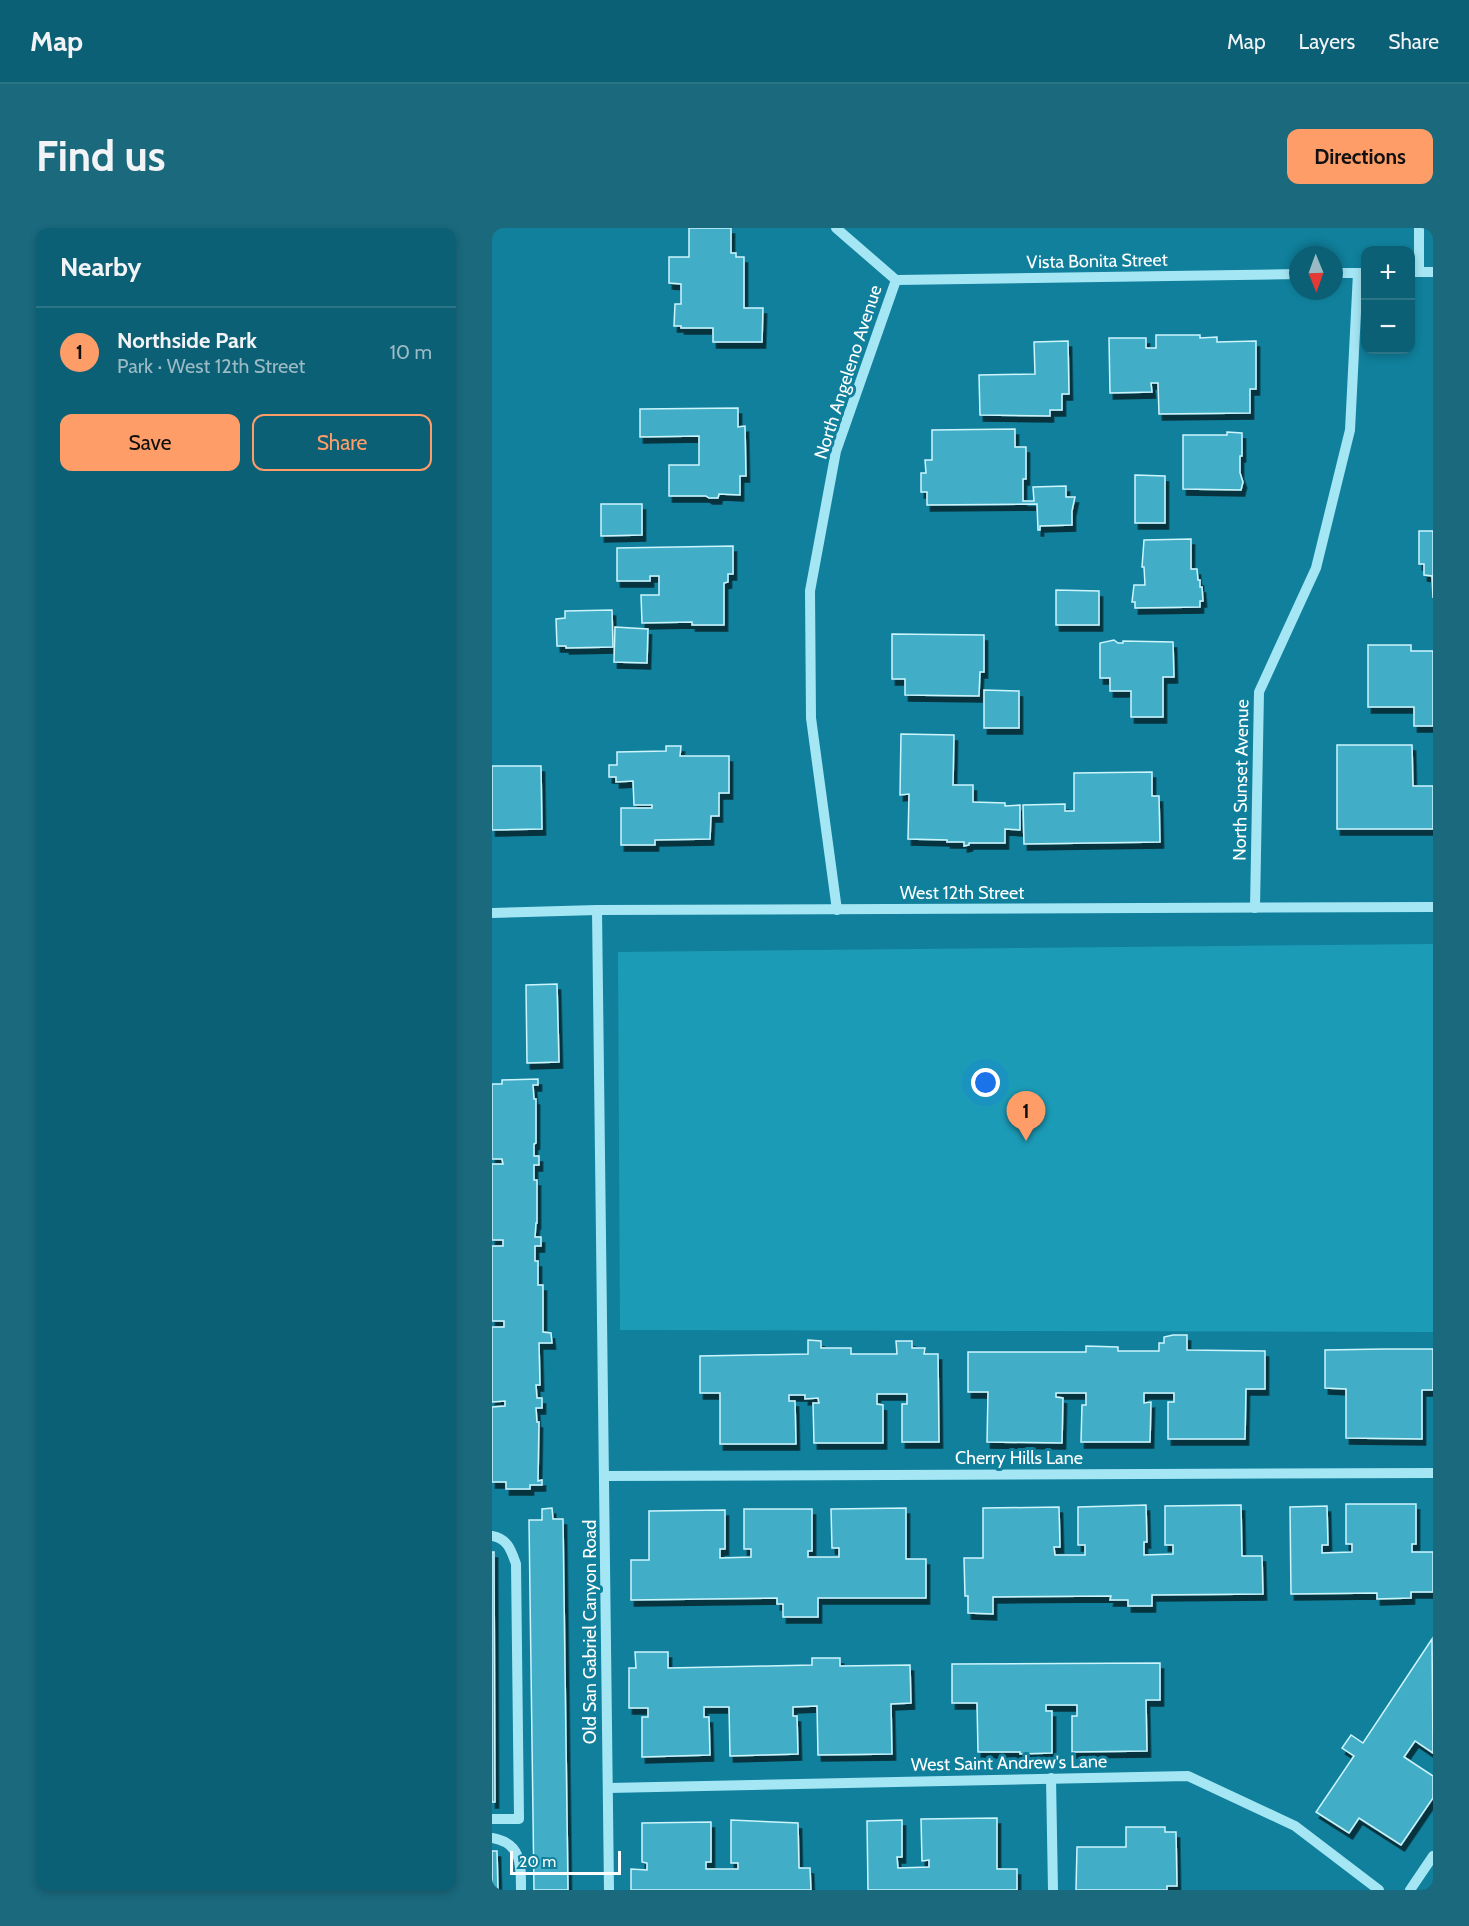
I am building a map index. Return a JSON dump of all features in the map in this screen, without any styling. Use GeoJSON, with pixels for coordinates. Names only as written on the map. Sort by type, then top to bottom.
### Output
{"type":"FeatureCollection","features":[{"type":"Feature","properties":{"kind":"street","name":"North Angeleno Avenue"},"geometry":{"type":"LineString","coordinates":[[836,228],[896,280],[836,451],[810,591],[811,718],[837,910]]}},
{"type":"Feature","properties":{"kind":"street"},"geometry":{"type":"LineString","coordinates":[[1419,228],[1415,272],[1433,272]]}},
{"type":"Feature","properties":{"kind":"street"},"geometry":{"type":"LineString","coordinates":[[1343,273],[1361,273]]}},
{"type":"Feature","properties":{"kind":"street","name":"Vista Bonita Street"},"geometry":{"type":"LineString","coordinates":[[896,280],[1289,274]]}},
{"type":"Feature","properties":{"kind":"street","name":"North Sunset Avenue"},"geometry":{"type":"LineString","coordinates":[[1255,908],[1259,692],[1316,568],[1350,430],[1361,286]]}},
{"type":"Feature","properties":{"kind":"street","name":"West 12th Street"},"geometry":{"type":"LineString","coordinates":[[492,912],[1433,907]]}},
{"type":"Feature","properties":{"kind":"street","name":"Old San Gabriel Canyon Road"},"geometry":{"type":"LineString","coordinates":[[597,910],[609,1890]]}},
{"type":"Feature","properties":{"kind":"street","name":"Cherry Hills Lane"},"geometry":{"type":"LineString","coordinates":[[605,1476],[1433,1473]]}},
{"type":"Feature","properties":{"kind":"street"},"geometry":{"type":"LineString","coordinates":[[492,1536],[500,1538],[511,1548],[516,1564],[519,1809],[519,1819],[492,1820]]}},
{"type":"Feature","properties":{"kind":"street","name":"West Saint Andrew's Lane"},"geometry":{"type":"LineString","coordinates":[[608,1788],[1188,1776],[1295,1826],[1379,1890]]}},
{"type":"Feature","properties":{"kind":"street"},"geometry":{"type":"LineString","coordinates":[[1051,1778],[1053,1890]]}},
{"type":"Feature","properties":{"kind":"street"},"geometry":{"type":"LineString","coordinates":[[492,1838],[508,1843],[516,1851],[519,1860],[521,1890]]}},
{"type":"Feature","properties":{"kind":"street"},"geometry":{"type":"LineString","coordinates":[[1410,1890],[1433,1856]]}},
{"type":"Feature","properties":{"kind":"shaded area"},"geometry":{"type":"Polygon","coordinates":[[[1433,944],[1433,1332],[620,1330],[618,952],[1433,944]]]}},
{"type":"Feature","properties":{"kind":"building"},"geometry":{"type":"Polygon","coordinates":[[[689,228],[731,228],[731,253],[736,253],[736,257],[744,257],[744,308],[763,308],[762,342],[713,342],[713,328],[674,326],[675,304],[681,304],[681,284],[669,283],[669,257],[689,257],[689,228]]]}},
{"type":"Feature","properties":{"kind":"building"},"geometry":{"type":"Polygon","coordinates":[[[1156,335],[1200,335],[1200,338],[1217,337],[1217,342],[1256,341],[1256,389],[1250,389],[1250,413],[1159,414],[1158,383],[1151,383],[1152,392],[1110,393],[1109,338],[1146,338],[1146,348],[1156,348],[1156,335]]]}},
{"type":"Feature","properties":{"kind":"building"},"geometry":{"type":"Polygon","coordinates":[[[1068,341],[1069,394],[1062,394],[1062,410],[1050,410],[1050,416],[980,415],[979,375],[1035,374],[1034,342],[1068,341]]]}},
{"type":"Feature","properties":{"kind":"building"},"geometry":{"type":"Polygon","coordinates":[[[738,408],[738,427],[745,426],[746,476],[740,476],[740,495],[719,494],[718,498],[669,496],[669,465],[699,465],[699,436],[640,437],[640,409],[738,408]]]}},
{"type":"Feature","properties":{"kind":"building"},"geometry":{"type":"Polygon","coordinates":[[[1015,429],[1015,447],[1026,447],[1023,501],[1034,501],[1033,487],[1066,486],[1066,497],[1075,497],[1072,525],[1040,526],[1038,530],[1037,504],[927,505],[927,492],[921,492],[921,473],[926,473],[925,460],[932,460],[932,430],[1015,429]]]}},
{"type":"Feature","properties":{"kind":"building"},"geometry":{"type":"Polygon","coordinates":[[[1227,432],[1242,433],[1240,473],[1243,482],[1241,490],[1183,489],[1183,435],[1227,435],[1227,432]]]}},
{"type":"Feature","properties":{"kind":"building"},"geometry":{"type":"Polygon","coordinates":[[[1135,475],[1165,476],[1165,523],[1135,523],[1135,475]]]}},
{"type":"Feature","properties":{"kind":"building"},"geometry":{"type":"Polygon","coordinates":[[[601,504],[642,504],[642,535],[601,536],[601,504]]]}},
{"type":"Feature","properties":{"kind":"building"},"geometry":{"type":"Polygon","coordinates":[[[1419,531],[1433,531],[1433,598],[1432,576],[1424,575],[1424,564],[1419,564],[1419,531]]]}},
{"type":"Feature","properties":{"kind":"building"},"geometry":{"type":"Polygon","coordinates":[[[1191,539],[1191,569],[1197,569],[1198,580],[1202,587],[1203,601],[1200,601],[1200,607],[1135,608],[1135,602],[1132,602],[1134,585],[1145,585],[1144,567],[1142,567],[1144,540],[1191,539]]]}},
{"type":"Feature","properties":{"kind":"building"},"geometry":{"type":"Polygon","coordinates":[[[733,546],[733,574],[728,574],[728,582],[724,583],[724,625],[692,625],[692,622],[642,623],[641,595],[659,595],[659,576],[650,576],[650,581],[617,581],[617,548],[733,546]]]}},
{"type":"Feature","properties":{"kind":"building"},"geometry":{"type":"Polygon","coordinates":[[[1056,590],[1099,591],[1099,625],[1056,625],[1056,590]]]}},
{"type":"Feature","properties":{"kind":"building"},"geometry":{"type":"Polygon","coordinates":[[[612,610],[613,647],[566,648],[566,646],[557,646],[556,619],[565,618],[565,611],[612,610]]]}},
{"type":"Feature","properties":{"kind":"building"},"geometry":{"type":"Polygon","coordinates":[[[615,627],[648,629],[647,663],[614,662],[615,627]]]}},
{"type":"Feature","properties":{"kind":"building"},"geometry":{"type":"Polygon","coordinates":[[[892,634],[984,635],[984,672],[980,672],[979,696],[905,695],[905,679],[892,679],[892,634]]]}},
{"type":"Feature","properties":{"kind":"building"},"geometry":{"type":"Polygon","coordinates":[[[1114,640],[1118,643],[1123,643],[1123,641],[1173,642],[1174,677],[1163,677],[1163,717],[1131,717],[1131,691],[1110,691],[1110,678],[1100,678],[1100,643],[1114,640]]]}},
{"type":"Feature","properties":{"kind":"building"},"geometry":{"type":"Polygon","coordinates":[[[1368,645],[1411,645],[1411,651],[1433,651],[1433,726],[1414,726],[1414,707],[1368,707],[1368,645]]]}},
{"type":"Feature","properties":{"kind":"building"},"geometry":{"type":"Polygon","coordinates":[[[984,690],[1019,691],[1019,728],[984,728],[984,690]]]}},
{"type":"Feature","properties":{"kind":"building"},"geometry":{"type":"Polygon","coordinates":[[[901,734],[954,735],[953,785],[973,785],[973,802],[1005,803],[1005,806],[1020,805],[1020,830],[1005,829],[1005,843],[969,843],[964,846],[964,842],[908,839],[909,794],[900,795],[901,734]]]}},
{"type":"Feature","properties":{"kind":"building"},"geometry":{"type":"Polygon","coordinates":[[[1337,745],[1412,745],[1413,786],[1433,786],[1433,829],[1337,829],[1337,745]]]}},
{"type":"Feature","properties":{"kind":"building"},"geometry":{"type":"Polygon","coordinates":[[[666,746],[681,746],[680,756],[729,756],[729,793],[719,793],[719,816],[711,816],[710,839],[655,840],[655,845],[621,845],[621,808],[652,808],[652,805],[634,805],[633,781],[616,782],[616,777],[609,777],[609,765],[617,765],[617,752],[666,751],[666,746]]]}},
{"type":"Feature","properties":{"kind":"building"},"geometry":{"type":"Polygon","coordinates":[[[492,766],[541,766],[542,829],[492,830],[492,766]]]}},
{"type":"Feature","properties":{"kind":"building"},"geometry":{"type":"Polygon","coordinates":[[[1152,772],[1152,796],[1159,796],[1160,842],[1024,844],[1023,805],[1065,804],[1065,811],[1074,811],[1074,773],[1152,772]]]}},
{"type":"Feature","properties":{"kind":"building"},"geometry":{"type":"Polygon","coordinates":[[[557,984],[559,1062],[527,1063],[526,985],[557,984]]]}},
{"type":"Feature","properties":{"kind":"building"},"geometry":{"type":"Polygon","coordinates":[[[538,1079],[538,1085],[533,1085],[534,1099],[536,1099],[534,1156],[539,1156],[539,1165],[534,1165],[534,1180],[537,1180],[535,1237],[541,1237],[541,1246],[535,1246],[535,1261],[538,1261],[538,1285],[543,1285],[543,1332],[551,1333],[552,1343],[539,1343],[540,1385],[536,1385],[537,1398],[542,1398],[542,1408],[536,1408],[537,1422],[539,1422],[538,1481],[542,1480],[542,1485],[530,1485],[530,1489],[506,1489],[506,1482],[492,1482],[492,1407],[505,1406],[505,1401],[492,1402],[492,1327],[504,1327],[504,1321],[492,1321],[492,1246],[503,1246],[503,1240],[492,1240],[492,1164],[503,1164],[502,1159],[492,1159],[492,1084],[502,1084],[502,1080],[538,1079]]]}},
{"type":"Feature","properties":{"kind":"building"},"geometry":{"type":"Polygon","coordinates":[[[1187,1335],[1187,1350],[1265,1351],[1265,1389],[1246,1389],[1245,1439],[1168,1439],[1168,1402],[1174,1402],[1174,1393],[1144,1393],[1144,1403],[1151,1402],[1150,1442],[1081,1442],[1082,1405],[1086,1405],[1086,1393],[1056,1393],[1056,1397],[1063,1398],[1062,1443],[987,1442],[988,1392],[968,1392],[968,1352],[1086,1352],[1086,1346],[1118,1347],[1118,1351],[1159,1351],[1159,1343],[1164,1343],[1164,1337],[1187,1335]]]}},
{"type":"Feature","properties":{"kind":"building"},"geometry":{"type":"Polygon","coordinates":[[[808,1340],[821,1341],[821,1348],[851,1348],[851,1354],[897,1354],[896,1341],[912,1341],[912,1348],[925,1348],[924,1354],[938,1354],[939,1442],[902,1442],[902,1404],[907,1404],[907,1394],[877,1394],[877,1404],[883,1405],[883,1443],[814,1443],[813,1403],[819,1403],[818,1398],[805,1399],[805,1395],[789,1395],[789,1401],[795,1401],[796,1444],[720,1444],[720,1393],[700,1393],[700,1356],[808,1354],[808,1340]]]}},
{"type":"Feature","properties":{"kind":"building"},"geometry":{"type":"Polygon","coordinates":[[[1433,1349],[1433,1390],[1422,1390],[1422,1439],[1346,1438],[1346,1389],[1325,1388],[1325,1350],[1433,1349]]]}},
{"type":"Feature","properties":{"kind":"building"},"geometry":{"type":"Polygon","coordinates":[[[1346,1504],[1416,1504],[1416,1544],[1412,1544],[1412,1552],[1433,1552],[1433,1592],[1411,1592],[1411,1598],[1377,1599],[1377,1593],[1291,1594],[1290,1507],[1327,1506],[1328,1545],[1322,1545],[1322,1553],[1352,1552],[1352,1544],[1346,1544],[1346,1504]]]}},
{"type":"Feature","properties":{"kind":"building"},"geometry":{"type":"Polygon","coordinates":[[[1146,1505],[1147,1542],[1144,1542],[1144,1555],[1173,1554],[1173,1545],[1165,1545],[1165,1506],[1241,1505],[1242,1556],[1262,1556],[1263,1594],[1152,1595],[1152,1606],[1128,1606],[1128,1600],[1110,1600],[1111,1596],[993,1597],[993,1614],[968,1613],[964,1558],[983,1558],[983,1508],[1059,1507],[1060,1547],[1054,1547],[1055,1555],[1085,1555],[1085,1545],[1078,1545],[1078,1507],[1146,1505]]]}},
{"type":"Feature","properties":{"kind":"building"},"geometry":{"type":"Polygon","coordinates":[[[552,1508],[553,1519],[563,1519],[568,1890],[534,1890],[529,1520],[542,1520],[542,1509],[552,1508]]]}},
{"type":"Feature","properties":{"kind":"building"},"geometry":{"type":"Polygon","coordinates":[[[906,1508],[906,1559],[926,1559],[926,1598],[818,1598],[818,1617],[783,1617],[783,1604],[777,1604],[777,1598],[631,1600],[631,1560],[649,1560],[649,1511],[725,1510],[725,1549],[720,1549],[720,1558],[751,1557],[751,1549],[744,1549],[744,1509],[812,1509],[812,1551],[808,1551],[808,1557],[839,1557],[839,1548],[832,1548],[831,1509],[906,1508]]]}},
{"type":"Feature","properties":{"kind":"building"},"geometry":{"type":"Polygon","coordinates":[[[492,1552],[494,1552],[495,1802],[492,1802],[492,1552]]]}},
{"type":"Feature","properties":{"kind":"building"},"geometry":{"type":"Polygon","coordinates":[[[1432,1639],[1433,1753],[1415,1741],[1404,1757],[1433,1776],[1433,1798],[1401,1845],[1359,1818],[1349,1833],[1316,1812],[1354,1756],[1342,1748],[1351,1735],[1363,1743],[1432,1639]]]}},
{"type":"Feature","properties":{"kind":"building"},"geometry":{"type":"Polygon","coordinates":[[[635,1652],[668,1652],[668,1668],[812,1665],[812,1658],[840,1658],[840,1666],[910,1665],[911,1703],[891,1704],[892,1754],[818,1755],[817,1706],[793,1707],[793,1716],[797,1716],[798,1754],[730,1756],[729,1707],[704,1707],[704,1717],[709,1717],[710,1755],[642,1757],[642,1717],[648,1717],[648,1708],[629,1708],[629,1668],[636,1668],[635,1652]]]}},
{"type":"Feature","properties":{"kind":"building"},"geometry":{"type":"Polygon","coordinates":[[[1160,1663],[1160,1700],[1146,1700],[1147,1751],[1072,1752],[1072,1716],[1077,1716],[1077,1705],[1046,1705],[1046,1711],[1052,1711],[1052,1753],[978,1752],[977,1703],[952,1703],[952,1664],[1160,1663]]]}},
{"type":"Feature","properties":{"kind":"building"},"geometry":{"type":"Polygon","coordinates":[[[997,1818],[997,1869],[1017,1869],[1017,1890],[868,1890],[867,1821],[902,1820],[902,1857],[897,1857],[898,1868],[929,1867],[929,1860],[922,1861],[921,1819],[997,1818]]]}},
{"type":"Feature","properties":{"kind":"building"},"geometry":{"type":"Polygon","coordinates":[[[731,1820],[798,1823],[799,1868],[810,1868],[811,1890],[631,1890],[631,1869],[647,1870],[647,1863],[642,1862],[642,1823],[711,1822],[711,1862],[706,1862],[706,1869],[738,1869],[738,1863],[731,1863],[731,1820]]]}},
{"type":"Feature","properties":{"kind":"building"},"geometry":{"type":"Polygon","coordinates":[[[1126,1827],[1165,1827],[1165,1832],[1176,1832],[1177,1886],[1167,1886],[1167,1890],[1076,1890],[1077,1847],[1126,1847],[1126,1827]]]}},
{"type":"Feature","properties":{"kind":"building"},"geometry":{"type":"Polygon","coordinates":[[[492,1851],[497,1851],[498,1890],[492,1890],[492,1851]]]}},
{"type":"Feature","properties":{"kind":"place","name":"Northside Park"},"geometry":{"type":"Point","coordinates":[1026,1141]}}]}
